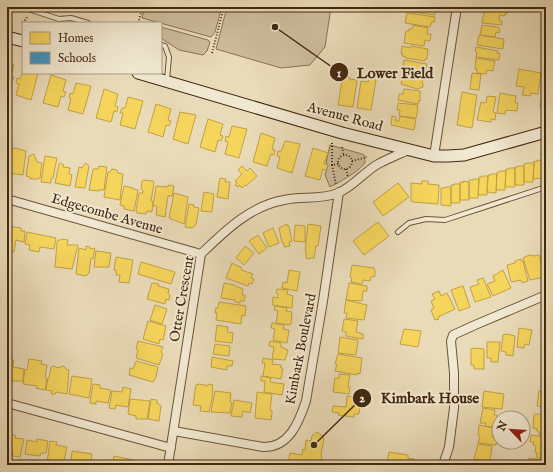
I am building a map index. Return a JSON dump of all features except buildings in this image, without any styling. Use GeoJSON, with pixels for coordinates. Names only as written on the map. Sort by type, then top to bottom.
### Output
{"type":"FeatureCollection","features":[{"type":"Feature","properties":{"kind":"main road"},"geometry":{"type":"LineString","coordinates":[[7,37],[22,41]]}},
{"type":"Feature","properties":{"kind":"main road","name":"Avenue Road"},"geometry":{"type":"LineString","coordinates":[[142,74],[342,133],[407,148],[434,156],[464,155],[546,132]]}},
{"type":"Feature","properties":{"kind":"street"},"geometry":{"type":"LineString","coordinates":[[434,156],[457,7]]}},
{"type":"Feature","properties":{"kind":"street","name":"Otter Crescent"},"geometry":{"type":"LineString","coordinates":[[168,465],[201,254],[221,235],[252,211],[268,203],[286,199],[327,196],[378,164],[406,151],[407,148]]}},
{"type":"Feature","properties":{"kind":"street","name":"Kimbark Boulevard"},"geometry":{"type":"LineString","coordinates":[[174,431],[271,448],[279,445],[289,436],[301,416],[306,401],[323,301],[338,189]]}},
{"type":"Feature","properties":{"kind":"street","name":"Edgecombe Avenue"},"geometry":{"type":"LineString","coordinates":[[7,199],[201,254]]}},
{"type":"Feature","properties":{"kind":"street"},"geometry":{"type":"LineString","coordinates":[[443,465],[449,447],[453,423],[454,373],[451,341],[453,335],[546,295]]}},
{"type":"Feature","properties":{"kind":"street"},"geometry":{"type":"LineString","coordinates":[[7,403],[171,448]]}},
{"type":"Feature","properties":{"kind":"lane"},"geometry":{"type":"LineString","coordinates":[[22,7],[59,19],[71,18],[85,22]]}},
{"type":"Feature","properties":{"kind":"lane"},"geometry":{"type":"LineString","coordinates":[[163,46],[169,57],[167,81]]}},
{"type":"Feature","properties":{"kind":"lane"},"geometry":{"type":"LineString","coordinates":[[398,232],[409,223],[426,219],[445,220],[546,187]]}},
{"type":"Feature","properties":{"kind":"path"},"geometry":{"type":"LineString","coordinates":[[138,22],[142,7]]}},
{"type":"Feature","properties":{"kind":"path"},"geometry":{"type":"LineString","coordinates":[[212,53],[224,7]]}},
{"type":"Feature","properties":{"kind":"path"},"geometry":{"type":"LineString","coordinates":[[24,22],[30,13]]}},
{"type":"Feature","properties":{"kind":"path"},"geometry":{"type":"LineString","coordinates":[[332,144],[332,165],[338,189]]}},
{"type":"Feature","properties":{"kind":"path"},"geometry":{"type":"LineString","coordinates":[[342,146],[344,156]]}},
{"type":"Feature","properties":{"kind":"path"},"geometry":{"type":"LineString","coordinates":[[344,156],[350,157],[352,161],[351,167],[346,169],[343,169],[339,164],[339,159],[344,156]]}},
{"type":"Feature","properties":{"kind":"path"},"geometry":{"type":"LineString","coordinates":[[352,161],[367,157]]}},
{"type":"Feature","properties":{"kind":"path"},"geometry":{"type":"LineString","coordinates":[[332,165],[339,164]]}},
{"type":"Feature","properties":{"kind":"path"},"geometry":{"type":"LineString","coordinates":[[346,169],[348,177]]}},
{"type":"Feature","properties":{"kind":"shaded area"},"geometry":{"type":"Polygon","coordinates":[[[145,7],[222,7],[215,32],[211,37],[162,24],[162,22],[142,18],[145,7]]]}},
{"type":"Feature","properties":{"kind":"shaded area"},"geometry":{"type":"Polygon","coordinates":[[[227,7],[331,7],[325,47],[310,65],[281,68],[216,49],[227,7]]]}},
{"type":"Feature","properties":{"kind":"shaded area"},"geometry":{"type":"Polygon","coordinates":[[[162,27],[208,40],[210,42],[207,51],[203,55],[179,50],[162,39],[162,27]]]}},
{"type":"Feature","properties":{"kind":"shaded area"},"geometry":{"type":"Polygon","coordinates":[[[330,145],[362,154],[365,156],[365,162],[355,172],[330,187],[325,175],[328,165],[326,163],[330,145]]]}},
{"type":"Feature","properties":{"kind":"place","name":"Lower Field"},"geometry":{"type":"Point","coordinates":[275,27]}},
{"type":"Feature","properties":{"kind":"place","name":"Kimbark House"},"geometry":{"type":"Point","coordinates":[314,445]}}]}
